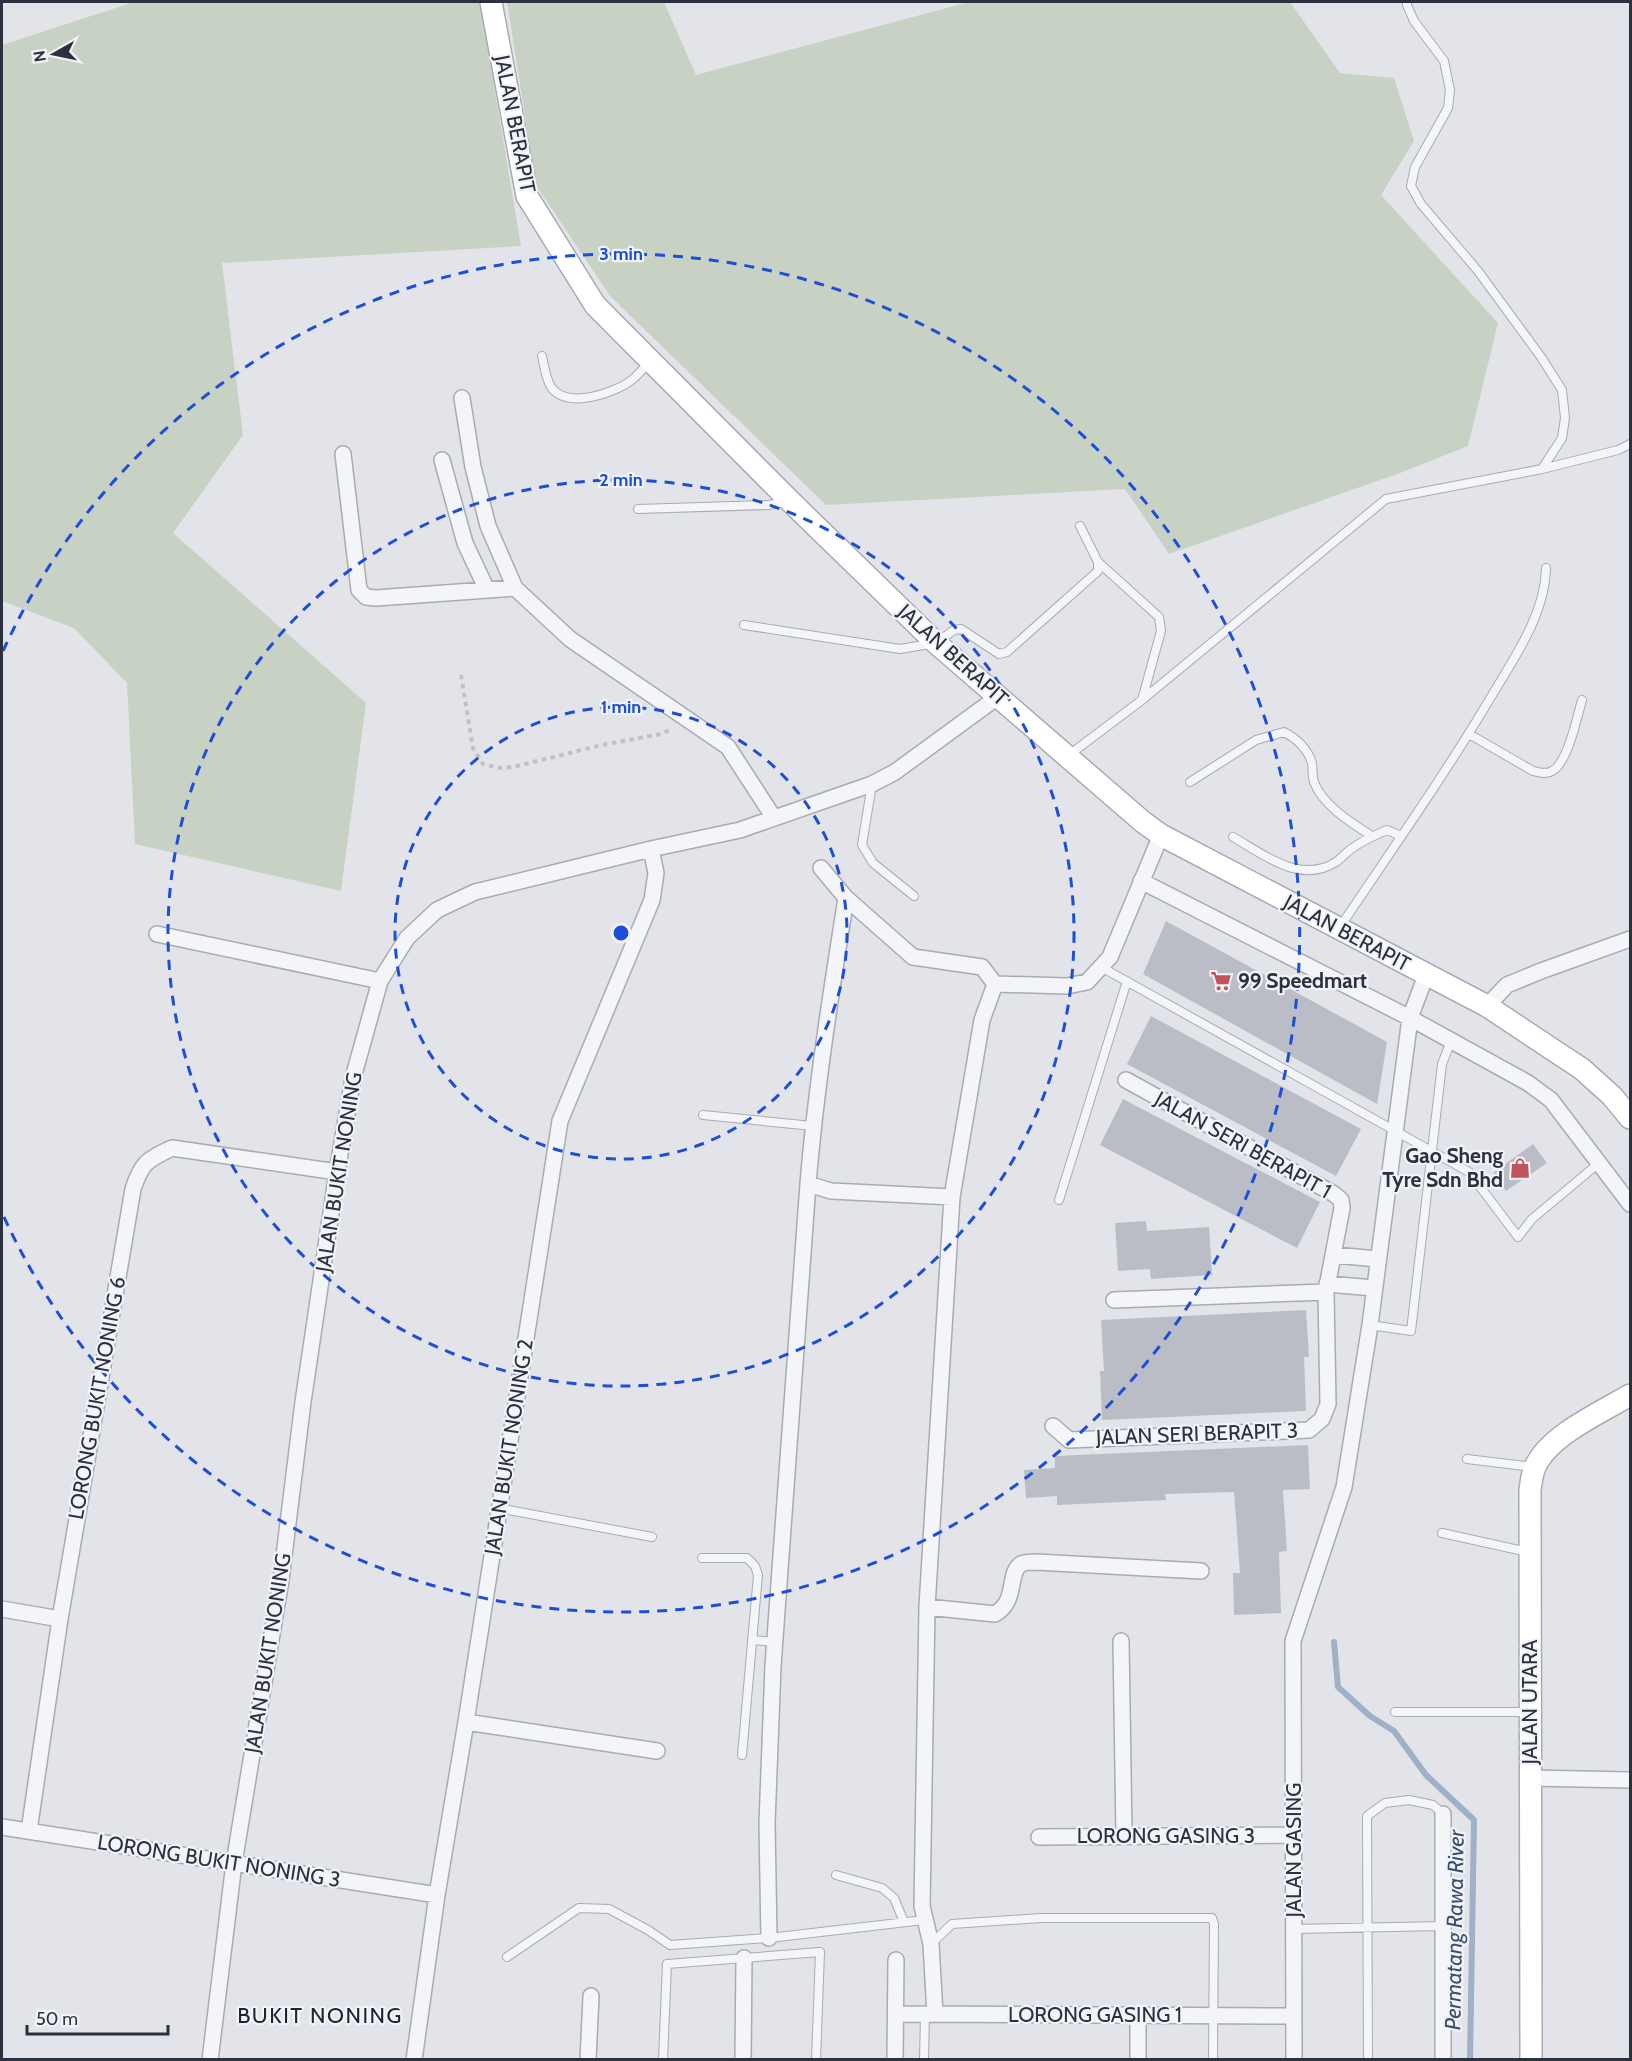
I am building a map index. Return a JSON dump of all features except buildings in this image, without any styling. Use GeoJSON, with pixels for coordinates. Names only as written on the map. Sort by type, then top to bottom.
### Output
{"type":"FeatureCollection","features":[{"type":"Feature","properties":{"kind":"main road","name":"JALAN BERAPIT"},"geometry":{"type":"LineString","coordinates":[[491,2],[527,196],[595,305],[790,501],[936,643],[1161,836],[1487,1006],[1582,1069],[1612,1096],[1630,1118]]}},
{"type":"Feature","properties":{"kind":"main road","name":"JALAN UTARA"},"geometry":{"type":"LineString","coordinates":[[1531,2060],[1530,1490],[1535,1467],[1549,1447],[1572,1430],[1630,1395]]}},
{"type":"Feature","properties":{"kind":"street"},"geometry":{"type":"LineString","coordinates":[[462,398],[473,467],[488,526],[515,588],[570,639],[728,747],[774,818]]}},
{"type":"Feature","properties":{"kind":"street"},"geometry":{"type":"LineString","coordinates":[[343,454],[358,590],[366,597],[515,588]]}},
{"type":"Feature","properties":{"kind":"street"},"geometry":{"type":"LineString","coordinates":[[442,460],[465,543],[487,590]]}},
{"type":"Feature","properties":{"kind":"street","name":"JALAN BUKIT NONING"},"geometry":{"type":"LineString","coordinates":[[210,2060],[234,1863],[281,1580],[303,1402],[337,1173],[353,1078],[380,981],[407,938],[437,910],[475,892],[740,830],[872,784],[895,772],[999,696]]}},
{"type":"Feature","properties":{"kind":"street"},"geometry":{"type":"LineString","coordinates":[[995,984],[1066,986],[1087,982],[1110,957],[1161,836]]}},
{"type":"Feature","properties":{"kind":"street","name":"JALAN BUKIT NONING 2"},"geometry":{"type":"LineString","coordinates":[[414,2060],[437,1895],[560,1121],[652,900],[656,873],[651,849]]}},
{"type":"Feature","properties":{"kind":"street"},"geometry":{"type":"LineString","coordinates":[[821,868],[846,898],[914,957],[982,967],[995,984]]}},
{"type":"Feature","properties":{"kind":"street"},"geometry":{"type":"LineString","coordinates":[[1141,881],[1410,1018],[1528,1083],[1551,1100],[1630,1204]]}},
{"type":"Feature","properties":{"kind":"street"},"geometry":{"type":"LineString","coordinates":[[769,1938],[767,1823],[775,1642],[808,1184],[822,1048],[846,898]]}},
{"type":"Feature","properties":{"kind":"street"},"geometry":{"type":"LineString","coordinates":[[157,934],[380,981]]}},
{"type":"Feature","properties":{"kind":"street"},"geometry":{"type":"LineString","coordinates":[[1487,1006],[1507,985],[1630,939]]}},
{"type":"Feature","properties":{"kind":"street","name":"JALAN GASING"},"geometry":{"type":"LineString","coordinates":[[1294,2060],[1293,1641],[1344,1486],[1370,1324],[1410,1018],[1426,975]]}},
{"type":"Feature","properties":{"kind":"street"},"geometry":{"type":"LineString","coordinates":[[930,2014],[931,1944],[922,1906],[927,1607],[952,1197],[982,1020],[995,984]]}},
{"type":"Feature","properties":{"kind":"street","name":"JALAN SERI BERAPIT 1"},"geometry":{"type":"LineString","coordinates":[[1126,1080],[1334,1194],[1341,1200],[1342,1208],[1334,1255],[1326,1288]]}},
{"type":"Feature","properties":{"kind":"street","name":"LORONG BUKIT NONING 6"},"geometry":{"type":"LineString","coordinates":[[29,1831],[60,1619],[131,1200],[140,1168],[153,1157],[172,1148],[337,1173]]}},
{"type":"Feature","properties":{"kind":"street"},"geometry":{"type":"LineString","coordinates":[[808,1184],[831,1191],[952,1197]]}},
{"type":"Feature","properties":{"kind":"street"},"geometry":{"type":"LineString","coordinates":[[1334,1255],[1378,1259]]}},
{"type":"Feature","properties":{"kind":"street"},"geometry":{"type":"LineString","coordinates":[[1114,1300],[1326,1288],[1374,1288]]}},
{"type":"Feature","properties":{"kind":"street","name":"JALAN SERI BERAPIT 3"},"geometry":{"type":"LineString","coordinates":[[1053,1426],[1069,1440],[1309,1430],[1322,1419],[1328,1404],[1326,1288]]}},
{"type":"Feature","properties":{"kind":"street"},"geometry":{"type":"LineString","coordinates":[[927,1607],[995,1614],[1003,1610],[1008,1602],[1016,1569],[1023,1563],[1201,1571]]}},
{"type":"Feature","properties":{"kind":"street"},"geometry":{"type":"LineString","coordinates":[[2,1609],[60,1619]]}},
{"type":"Feature","properties":{"kind":"street"},"geometry":{"type":"LineString","coordinates":[[1121,1641],[1124,1836]]}},
{"type":"Feature","properties":{"kind":"street"},"geometry":{"type":"LineString","coordinates":[[466,1722],[657,1751]]}},
{"type":"Feature","properties":{"kind":"street"},"geometry":{"type":"LineString","coordinates":[[1530,1778],[1630,1780]]}},
{"type":"Feature","properties":{"kind":"street"},"geometry":{"type":"LineString","coordinates":[[1443,1815],[1443,2060]]}},
{"type":"Feature","properties":{"kind":"street","name":"LORONG BUKIT NONING 3"},"geometry":{"type":"LineString","coordinates":[[2,1827],[437,1895]]}},
{"type":"Feature","properties":{"kind":"street","name":"LORONG GASING 3"},"geometry":{"type":"LineString","coordinates":[[1039,1837],[1293,1835]]}},
{"type":"Feature","properties":{"kind":"street"},"geometry":{"type":"LineString","coordinates":[[743,2060],[744,1958]]}},
{"type":"Feature","properties":{"kind":"street"},"geometry":{"type":"LineString","coordinates":[[895,2060],[896,1960]]}},
{"type":"Feature","properties":{"kind":"street"},"geometry":{"type":"LineString","coordinates":[[588,2060],[591,1996]]}},
{"type":"Feature","properties":{"kind":"street","name":"LORONG GASING 1"},"geometry":{"type":"LineString","coordinates":[[896,2014],[1294,2016]]}},
{"type":"Feature","properties":{"kind":"street"},"geometry":{"type":"LineString","coordinates":[[1138,2015],[1138,2060]]}},
{"type":"Feature","properties":{"kind":"lane"},"geometry":{"type":"LineString","coordinates":[[1407,2],[1414,21],[1444,61],[1450,90],[1448,108],[1415,167],[1411,186],[1421,204],[1492,290],[1562,390],[1565,418],[1562,438],[1542,469]]}},
{"type":"Feature","properties":{"kind":"lane"},"geometry":{"type":"LineString","coordinates":[[542,356],[551,387],[561,395],[578,399],[596,397],[631,380],[651,361]]}},
{"type":"Feature","properties":{"kind":"lane"},"geometry":{"type":"LineString","coordinates":[[1068,756],[1142,700],[1386,499],[1542,469],[1618,450],[1630,444]]}},
{"type":"Feature","properties":{"kind":"lane"},"geometry":{"type":"LineString","coordinates":[[638,509],[768,505],[790,501]]}},
{"type":"Feature","properties":{"kind":"lane"},"geometry":{"type":"LineString","coordinates":[[1080,526],[1098,562],[1159,617],[1161,631],[1142,700]]}},
{"type":"Feature","properties":{"kind":"lane"},"geometry":{"type":"LineString","coordinates":[[744,625],[900,650],[936,643],[954,630],[961,629],[999,654],[1007,652],[1098,571],[1098,562]]}},
{"type":"Feature","properties":{"kind":"lane"},"geometry":{"type":"LineString","coordinates":[[1339,929],[1469,734],[1523,643],[1546,589],[1546,568]]}},
{"type":"Feature","properties":{"kind":"lane"},"geometry":{"type":"LineString","coordinates":[[1469,734],[1533,771],[1542,773],[1552,771],[1564,758],[1582,700]]}},
{"type":"Feature","properties":{"kind":"lane"},"geometry":{"type":"LineString","coordinates":[[1190,782],[1256,740],[1284,732],[1294,737],[1305,750],[1312,762],[1314,782],[1324,798],[1349,822],[1372,836]]}},
{"type":"Feature","properties":{"kind":"lane"},"geometry":{"type":"LineString","coordinates":[[872,784],[862,845],[873,863],[914,896]]}},
{"type":"Feature","properties":{"kind":"lane"},"geometry":{"type":"LineString","coordinates":[[1233,837],[1285,867],[1304,871],[1335,863],[1353,848],[1387,830],[1401,836]]}},
{"type":"Feature","properties":{"kind":"lane"},"geometry":{"type":"LineString","coordinates":[[1101,967],[1468,1172],[1518,1237],[1532,1219],[1599,1163]]}},
{"type":"Feature","properties":{"kind":"lane"},"geometry":{"type":"LineString","coordinates":[[1059,1200],[1127,981]]}},
{"type":"Feature","properties":{"kind":"lane"},"geometry":{"type":"LineString","coordinates":[[1370,1324],[1411,1331],[1442,1064],[1451,1041]]}},
{"type":"Feature","properties":{"kind":"lane"},"geometry":{"type":"LineString","coordinates":[[702,1115],[813,1126]]}},
{"type":"Feature","properties":{"kind":"lane"},"geometry":{"type":"LineString","coordinates":[[1467,1459],[1535,1467]]}},
{"type":"Feature","properties":{"kind":"lane"},"geometry":{"type":"LineString","coordinates":[[498,1508],[652,1537]]}},
{"type":"Feature","properties":{"kind":"lane"},"geometry":{"type":"LineString","coordinates":[[1442,1533],[1530,1552]]}},
{"type":"Feature","properties":{"kind":"lane"},"geometry":{"type":"LineString","coordinates":[[702,1558],[747,1558],[755,1566],[758,1575],[742,1755]]}},
{"type":"Feature","properties":{"kind":"lane"},"geometry":{"type":"LineString","coordinates":[[752,1640],[775,1642]]}},
{"type":"Feature","properties":{"kind":"lane"},"geometry":{"type":"LineString","coordinates":[[1395,1712],[1530,1712]]}},
{"type":"Feature","properties":{"kind":"lane"},"geometry":{"type":"LineString","coordinates":[[1368,2060],[1367,1816],[1385,1803],[1409,1800],[1433,1805],[1443,1815]]}},
{"type":"Feature","properties":{"kind":"lane"},"geometry":{"type":"LineString","coordinates":[[837,1875],[882,1888],[894,1898],[904,1922]]}},
{"type":"Feature","properties":{"kind":"lane"},"geometry":{"type":"LineString","coordinates":[[507,1957],[579,1908],[609,1910],[648,1930],[670,1945],[769,1938],[924,1920]]}},
{"type":"Feature","properties":{"kind":"lane"},"geometry":{"type":"LineString","coordinates":[[931,1944],[952,1924],[1041,1918],[1212,1918],[1214,1924],[1213,2060]]}},
{"type":"Feature","properties":{"kind":"lane"},"geometry":{"type":"LineString","coordinates":[[1294,1929],[1443,1926]]}},
{"type":"Feature","properties":{"kind":"lane"},"geometry":{"type":"LineString","coordinates":[[663,2060],[667,1964],[820,1952],[816,2060]]}},
{"type":"Feature","properties":{"kind":"lane"},"geometry":{"type":"LineString","coordinates":[[924,2060],[930,2014]]}},
{"type":"Feature","properties":{"kind":"path"},"geometry":{"type":"LineString","coordinates":[[461,675],[473,748],[483,764],[500,768],[661,734],[692,721]]}},
{"type":"Feature","properties":{"kind":"green space"},"geometry":{"type":"Polygon","coordinates":[[[134,2],[480,2],[521,246],[222,263],[243,435],[173,533],[366,703],[341,891],[135,844],[127,683],[74,628],[2,601],[2,45],[134,2]]]}},
{"type":"Feature","properties":{"kind":"green space"},"geometry":{"type":"Polygon","coordinates":[[[507,2],[664,2],[696,75],[969,2],[1290,2],[1340,73],[1394,78],[1414,141],[1381,195],[1498,323],[1468,446],[1400,473],[1169,554],[1125,489],[826,505],[610,296],[536,185],[507,2]]]}},
{"type":"Feature","properties":{"kind":"waterway","name":"Permatang Rawa River"},"geometry":{"type":"LineString","coordinates":[[1334,1642],[1338,1687],[1370,1716],[1394,1731],[1426,1775],[1474,1820],[1470,2060]]}},
{"type":"Feature","properties":{"kind":"place","name":"99 Speedmart"},"geometry":{"type":"Point","coordinates":[1221,981]}},
{"type":"Feature","properties":{"kind":"place","name":"Gao Sheng Tyre Sdn Bhd"},"geometry":{"type":"Point","coordinates":[1520,1168]}},
{"type":"Feature","properties":{"kind":"district","name":"BUKIT NONING"},"geometry":{"type":"Point","coordinates":[320,2015]}}]}
